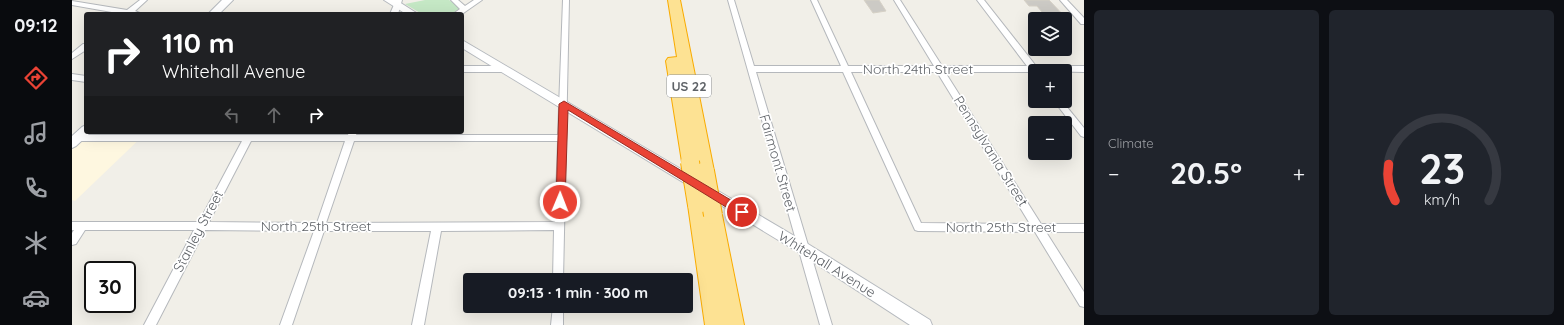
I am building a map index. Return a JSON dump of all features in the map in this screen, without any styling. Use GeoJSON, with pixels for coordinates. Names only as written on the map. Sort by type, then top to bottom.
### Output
{"type":"FeatureCollection","features":[{"type":"Feature","properties":{"kind":"highway","name":"US 22"},"geometry":{"type":"LineString","coordinates":[[663,0],[716,325]]}},
{"type":"Feature","properties":{"kind":"highway","name":"US 22"},"geometry":{"type":"LineString","coordinates":[[674,0],[733,325]]}},
{"type":"Feature","properties":{"kind":"street"},"geometry":{"type":"LineString","coordinates":[[128,12],[144,0]]}},
{"type":"Feature","properties":{"kind":"street"},"geometry":{"type":"LineString","coordinates":[[215,12],[228,0]]}},
{"type":"Feature","properties":{"kind":"street"},"geometry":{"type":"LineString","coordinates":[[454,0],[465,9]]}},
{"type":"Feature","properties":{"kind":"street"},"geometry":{"type":"LineString","coordinates":[[460,12],[479,0]]}},
{"type":"Feature","properties":{"kind":"street"},"geometry":{"type":"LineString","coordinates":[[558,273],[566,0]]}},
{"type":"Feature","properties":{"kind":"street","name":"Fairmont Street"},"geometry":{"type":"LineString","coordinates":[[731,0],[802,248],[826,325]]}},
{"type":"Feature","properties":{"kind":"street"},"geometry":{"type":"LineString","coordinates":[[814,0],[845,69]]}},
{"type":"Feature","properties":{"kind":"street","name":"Pennsylvania Street"},"geometry":{"type":"LineString","coordinates":[[897,0],[1084,302]]}},
{"type":"Feature","properties":{"kind":"street"},"geometry":{"type":"LineString","coordinates":[[980,0],[1029,64]]}},
{"type":"Feature","properties":{"kind":"street"},"geometry":{"type":"LineString","coordinates":[[1063,0],[1084,22]]}},
{"type":"Feature","properties":{"kind":"street"},"geometry":{"type":"LineString","coordinates":[[72,3],[122,12]]}},
{"type":"Feature","properties":{"kind":"street"},"geometry":{"type":"LineString","coordinates":[[395,5],[409,12]]}},
{"type":"Feature","properties":{"kind":"street","name":"Whitehall Avenue"},"geometry":{"type":"LineString","coordinates":[[464,44],[802,248],[924,325]]}},
{"type":"Feature","properties":{"kind":"street"},"geometry":{"type":"LineString","coordinates":[[72,57],[84,48]]}},
{"type":"Feature","properties":{"kind":"street"},"geometry":{"type":"LineString","coordinates":[[464,69],[505,69]]}},
{"type":"Feature","properties":{"kind":"street","name":"North 24th Street"},"geometry":{"type":"LineString","coordinates":[[752,69],[1028,70]]}},
{"type":"Feature","properties":{"kind":"street","name":"North 25th Street"},"geometry":{"type":"LineString","coordinates":[[845,69],[918,227],[1084,228]]}},
{"type":"Feature","properties":{"kind":"street","name":"North 24th Street"},"geometry":{"type":"LineString","coordinates":[[1072,70],[1084,70]]}},
{"type":"Feature","properties":{"kind":"street"},"geometry":{"type":"LineString","coordinates":[[72,77],[84,79]]}},
{"type":"Feature","properties":{"kind":"street"},"geometry":{"type":"LineString","coordinates":[[1064,108],[1084,134]]}},
{"type":"Feature","properties":{"kind":"street"},"geometry":{"type":"LineString","coordinates":[[78,137],[248,138],[352,135],[562,138]]}},
{"type":"Feature","properties":{"kind":"street"},"geometry":{"type":"LineString","coordinates":[[286,325],[352,135]]}},
{"type":"Feature","properties":{"kind":"street","name":"Stanley Street"},"geometry":{"type":"LineString","coordinates":[[150,325],[248,138]]}},
{"type":"Feature","properties":{"kind":"street"},"geometry":{"type":"LineString","coordinates":[[72,241],[77,226]]}},
{"type":"Feature","properties":{"kind":"street","name":"North 25th Street"},"geometry":{"type":"LineString","coordinates":[[77,226],[321,226],[437,228],[560,226]]}},
{"type":"Feature","properties":{"kind":"street"},"geometry":{"type":"LineString","coordinates":[[418,325],[437,228]]}},
{"type":"Feature","properties":{"kind":"street"},"geometry":{"type":"LineString","coordinates":[[557,325],[558,313]]}},
{"type":"Feature","properties":{"kind":"shaded area"},"geometry":{"type":"Polygon","coordinates":[[[87,134],[145,134],[75,201],[72,200],[72,147],[87,134]]]}},
{"type":"Feature","properties":{"kind":"green space"},"geometry":{"type":"Polygon","coordinates":[[[425,0],[449,0],[461,8],[454,12],[419,12],[405,4],[425,0]]]}},
{"type":"Feature","properties":{"kind":"building"},"geometry":{"type":"Polygon","coordinates":[[[864,0],[879,0],[886,11],[873,13],[864,0]]]}},
{"type":"Feature","properties":{"kind":"building"},"geometry":{"type":"Polygon","coordinates":[[[1024,0],[1049,0],[1060,12],[1042,12],[1037,6],[1029,6],[1024,0]]]}},
{"type":"Feature","properties":{"kind":"route"},"geometry":{"type":"LineString","coordinates":[[560,202],[564,104],[742,212]]}}]}
